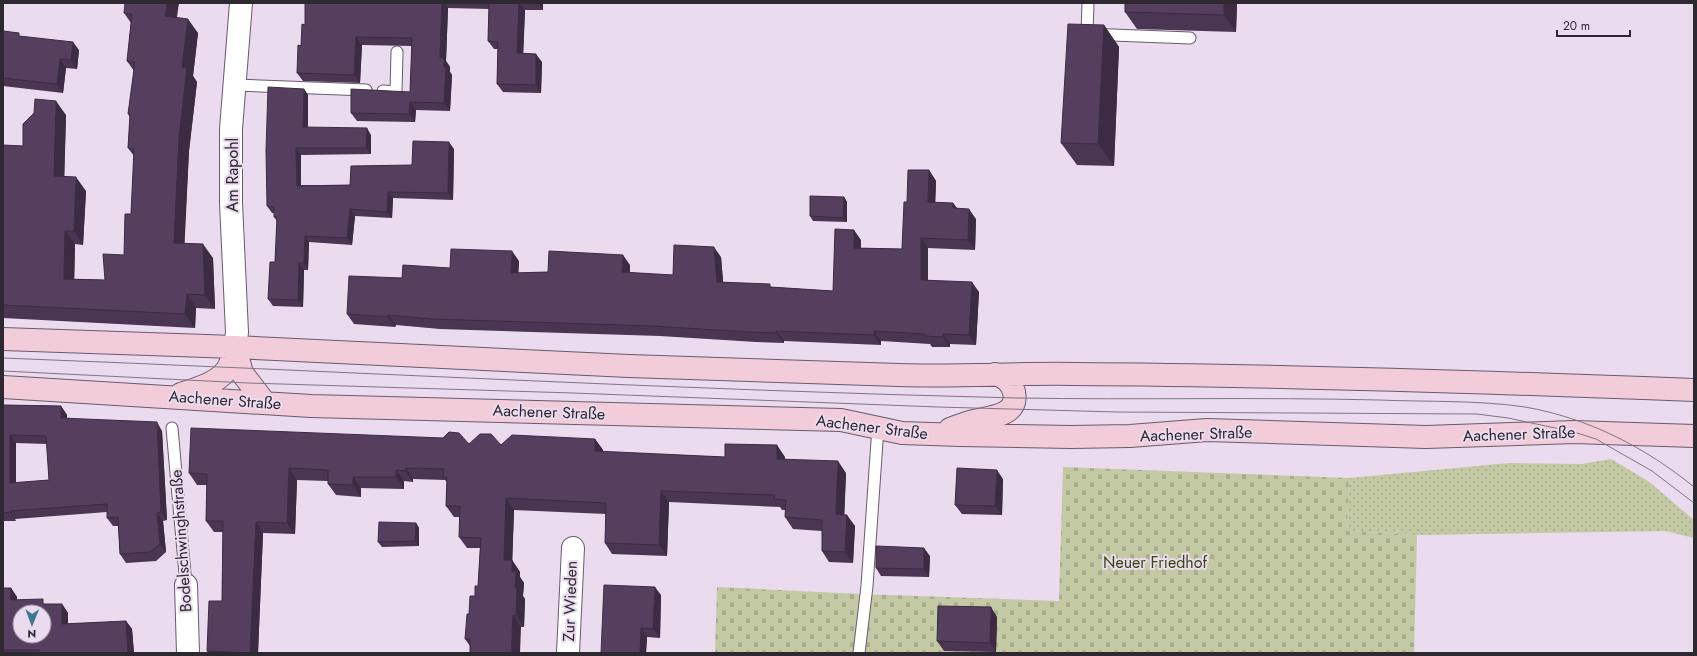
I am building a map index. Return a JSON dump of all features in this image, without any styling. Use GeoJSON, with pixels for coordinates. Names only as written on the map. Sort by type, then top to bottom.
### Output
{"type":"FeatureCollection","features":[{"type":"Feature","properties":{"kind":"main road"},"geometry":{"type":"LineString","coordinates":[[3,339],[235,347],[629,366],[932,376],[1075,374],[1469,381],[1694,390]]}},
{"type":"Feature","properties":{"kind":"main road"},"geometry":{"type":"LineString","coordinates":[[174,397],[197,389],[224,373],[229,366],[235,347]]}},
{"type":"Feature","properties":{"kind":"main road"},"geometry":{"type":"LineString","coordinates":[[235,347],[242,373],[265,403]]}},
{"type":"Feature","properties":{"kind":"main road"},"geometry":{"type":"LineString","coordinates":[[932,434],[975,421],[998,417],[1010,409],[1014,404],[1015,398],[1013,388],[1002,376],[995,374]]}},
{"type":"Feature","properties":{"kind":"main road","name":"Aachener Straße"},"geometry":{"type":"LineString","coordinates":[[3,387],[265,403],[841,420],[902,433],[932,434],[1071,437],[1130,436],[1207,430],[1426,437],[1574,432],[1694,436]]}},
{"type":"Feature","properties":{"kind":"street","name":"Am Rapohl"},"geometry":{"type":"LineString","coordinates":[[235,347],[237,332],[231,203],[231,129],[240,3]]}},
{"type":"Feature","properties":{"kind":"street","name":"Zur Wieden"},"geometry":{"type":"LineString","coordinates":[[568,653],[573,548]]}},
{"type":"Feature","properties":{"kind":"street","name":"Bodelschwinghstraße"},"geometry":{"type":"LineString","coordinates":[[186,585],[188,653]]}},
{"type":"Feature","properties":{"kind":"lane"},"geometry":{"type":"LineString","coordinates":[[1088,3],[1087,34],[1190,38]]}},
{"type":"Feature","properties":{"kind":"lane"},"geometry":{"type":"LineString","coordinates":[[234,85],[396,92],[397,52]]}},
{"type":"Feature","properties":{"kind":"lane"},"geometry":{"type":"LineString","coordinates":[[859,653],[866,586],[878,427]]}},
{"type":"Feature","properties":{"kind":"lane","name":"Bodelschwinghstraße"},"geometry":{"type":"LineString","coordinates":[[172,428],[186,585]]}},
{"type":"Feature","properties":{"kind":"green space"},"geometry":{"type":"Polygon","coordinates":[[[1611,459],[1648,481],[1694,520],[1694,538],[1665,531],[1417,535],[1347,531],[1349,478],[1509,463],[1582,464],[1611,459]]]}},
{"type":"Feature","properties":{"kind":"green space","name":"Neuer Friedhof"},"geometry":{"type":"Polygon","coordinates":[[[1063,467],[1349,478],[1347,531],[1417,535],[1414,653],[715,653],[717,587],[1059,601],[1063,467]]]}},
{"type":"Feature","properties":{"kind":"building"},"geometry":{"type":"Polygon","coordinates":[[[125,3],[167,3],[165,16],[188,19],[182,67],[187,68],[179,137],[174,243],[203,244],[205,295],[187,294],[185,314],[3,305],[3,145],[23,146],[23,124],[34,113],[35,99],[56,101],[54,176],[76,177],[74,231],[65,231],[64,279],[105,280],[103,254],[124,255],[125,214],[131,214],[134,149],[128,148],[130,114],[128,114],[135,62],[127,61],[132,14],[124,13],[125,3]]]}},
{"type":"Feature","properties":{"kind":"building"},"geometry":{"type":"Polygon","coordinates":[[[305,3],[442,3],[440,58],[444,58],[444,67],[446,67],[444,103],[410,102],[409,114],[351,113],[351,89],[410,92],[412,38],[356,37],[354,75],[297,73],[298,45],[301,46],[302,24],[305,25],[305,3]]]}},
{"type":"Feature","properties":{"kind":"building"},"geometry":{"type":"Polygon","coordinates":[[[489,3],[519,3],[517,53],[536,54],[536,85],[497,84],[498,42],[488,41],[489,3]]]}},
{"type":"Feature","properties":{"kind":"building"},"geometry":{"type":"Polygon","coordinates":[[[1125,3],[1224,3],[1224,15],[1125,12],[1125,3]]]}},
{"type":"Feature","properties":{"kind":"building"},"geometry":{"type":"Polygon","coordinates":[[[1068,24],[1104,25],[1098,144],[1061,143],[1068,24]]]}},
{"type":"Feature","properties":{"kind":"building"},"geometry":{"type":"Polygon","coordinates":[[[3,31],[19,33],[19,36],[73,42],[71,60],[60,59],[57,84],[3,78],[3,31]]]}},
{"type":"Feature","properties":{"kind":"building"},"geometry":{"type":"Polygon","coordinates":[[[268,87],[304,89],[303,127],[367,128],[366,148],[296,148],[297,186],[350,185],[351,166],[412,165],[413,141],[449,142],[448,193],[388,192],[387,212],[350,209],[347,238],[305,236],[304,263],[299,263],[298,300],[268,299],[270,262],[275,262],[277,217],[274,217],[274,207],[267,206],[266,151],[268,87]]]}},
{"type":"Feature","properties":{"kind":"building"},"geometry":{"type":"Polygon","coordinates":[[[908,170],[929,170],[928,202],[953,203],[953,208],[969,209],[968,240],[921,238],[921,280],[972,282],[969,335],[943,334],[943,337],[925,336],[925,334],[874,331],[874,335],[776,331],[776,333],[653,326],[432,319],[388,315],[388,317],[347,314],[349,276],[402,278],[403,265],[450,268],[451,249],[512,251],[511,273],[548,272],[549,251],[623,255],[622,272],[673,275],[674,245],[714,247],[717,282],[770,284],[770,287],[833,291],[835,229],[854,230],[854,248],[902,249],[904,202],[907,202],[908,170]]]}},
{"type":"Feature","properties":{"kind":"building"},"geometry":{"type":"Polygon","coordinates":[[[810,196],[844,197],[843,218],[810,216],[810,196]]]}},
{"type":"Feature","properties":{"kind":"building"},"geometry":{"type":"Polygon","coordinates":[[[3,405],[61,406],[61,418],[157,422],[161,512],[157,513],[160,544],[150,552],[120,554],[118,517],[107,518],[107,504],[10,511],[3,513],[3,405]],[[10,435],[10,483],[49,480],[46,436],[10,435]]]}},
{"type":"Feature","properties":{"kind":"building"},"geometry":{"type":"Polygon","coordinates":[[[191,428],[443,438],[449,432],[459,433],[469,444],[480,434],[491,434],[501,445],[512,435],[595,439],[595,451],[725,457],[725,444],[777,445],[777,459],[838,461],[836,514],[847,515],[845,552],[822,551],[822,520],[785,517],[786,500],[774,499],[775,495],[661,491],[659,545],[605,543],[606,503],[506,498],[504,560],[512,560],[512,571],[516,571],[515,588],[517,588],[516,616],[513,615],[511,653],[470,653],[470,639],[465,639],[467,614],[469,614],[470,596],[475,596],[475,586],[478,586],[481,538],[459,537],[460,506],[446,506],[447,477],[443,477],[444,469],[406,468],[405,471],[396,470],[396,477],[353,477],[353,485],[328,484],[328,470],[289,468],[287,523],[256,522],[250,653],[207,651],[209,601],[222,601],[223,521],[206,521],[207,474],[189,473],[191,428]]]}},
{"type":"Feature","properties":{"kind":"building"},"geometry":{"type":"Polygon","coordinates":[[[957,468],[997,470],[995,506],[955,505],[957,468]]]}},
{"type":"Feature","properties":{"kind":"building"},"geometry":{"type":"Polygon","coordinates":[[[379,522],[416,523],[415,541],[378,542],[379,522]]]}},
{"type":"Feature","properties":{"kind":"building"},"geometry":{"type":"Polygon","coordinates":[[[876,546],[924,548],[924,569],[876,568],[876,546]]]}},
{"type":"Feature","properties":{"kind":"building"},"geometry":{"type":"Polygon","coordinates":[[[604,585],[655,587],[653,629],[641,628],[640,653],[601,653],[604,585]]]}},
{"type":"Feature","properties":{"kind":"building"},"geometry":{"type":"Polygon","coordinates":[[[3,588],[11,588],[11,600],[43,599],[43,604],[12,604],[12,644],[52,644],[52,604],[62,604],[62,624],[126,621],[128,653],[39,653],[39,650],[3,650],[3,588]]]}},
{"type":"Feature","properties":{"kind":"building"},"geometry":{"type":"Polygon","coordinates":[[[938,606],[991,607],[990,643],[937,641],[938,606]]]}},
{"type":"Feature","properties":{"kind":"tram line"},"geometry":{"type":"LineString","coordinates":[[3,358],[890,395],[1062,399],[1334,399],[1489,403],[1525,407],[1548,412],[1615,436],[1656,459],[1694,487]]}},
{"type":"Feature","properties":{"kind":"tram line"},"geometry":{"type":"LineString","coordinates":[[3,371],[248,383],[573,393],[938,407],[1117,412],[1477,414],[1508,418],[1574,432],[1596,439],[1652,471],[1694,503]]}}]}
